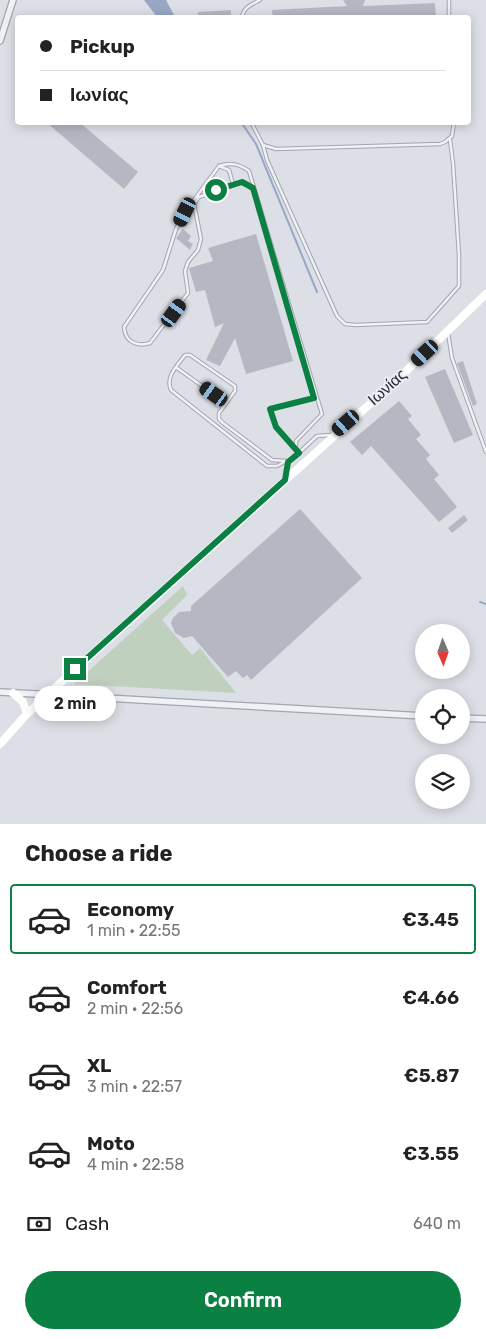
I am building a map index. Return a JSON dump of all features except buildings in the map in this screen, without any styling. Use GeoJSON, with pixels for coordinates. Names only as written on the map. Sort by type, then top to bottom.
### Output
{"type":"FeatureCollection","features":[{"type":"Feature","properties":{"kind":"street"},"geometry":{"type":"LineString","coordinates":[[0,41],[13,0]]}},
{"type":"Feature","properties":{"kind":"street","name":"Ιωνίας"},"geometry":{"type":"LineString","coordinates":[[0,744],[47,695],[285,480],[486,294]]}},
{"type":"Feature","properties":{"kind":"street"},"geometry":{"type":"LineString","coordinates":[[0,692],[415,715]]}},
{"type":"Feature","properties":{"kind":"street"},"geometry":{"type":"LineString","coordinates":[[13,692],[23,702],[27,714]]}},
{"type":"Feature","properties":{"kind":"street"},"geometry":{"type":"LineString","coordinates":[[470,718],[486,719]]}},
{"type":"Feature","properties":{"kind":"lane"},"geometry":{"type":"LineString","coordinates":[[242,15],[242,11],[246,7],[260,0]]}},
{"type":"Feature","properties":{"kind":"lane"},"geometry":{"type":"LineString","coordinates":[[449,0],[450,15]]}},
{"type":"Feature","properties":{"kind":"lane"},"geometry":{"type":"LineString","coordinates":[[253,125],[337,316],[345,324],[375,325],[427,322],[460,284],[450,140],[454,125]]}},
{"type":"Feature","properties":{"kind":"lane"},"geometry":{"type":"LineString","coordinates":[[263,145],[276,150],[440,144],[450,140]]}},
{"type":"Feature","properties":{"kind":"lane"},"geometry":{"type":"LineString","coordinates":[[234,163],[249,171],[322,414],[296,441],[298,452],[276,427],[270,409],[314,398],[253,188],[242,182],[199,197],[194,204],[201,239],[198,250],[188,262],[185,271],[188,293],[150,343],[135,344],[127,339],[124,334],[124,327],[163,270],[176,230],[185,212],[219,166],[234,163]]}},
{"type":"Feature","properties":{"kind":"lane"},"geometry":{"type":"LineString","coordinates":[[219,166],[229,170],[233,184]]}},
{"type":"Feature","properties":{"kind":"lane"},"geometry":{"type":"LineString","coordinates":[[448,331],[452,358],[486,452]]}},
{"type":"Feature","properties":{"kind":"lane"},"geometry":{"type":"LineString","coordinates":[[287,462],[272,460],[219,419],[219,413],[235,390],[235,386],[190,355],[186,355],[170,376],[168,383],[171,390],[267,466],[277,466],[287,462],[317,436],[332,435]]}},
{"type":"Feature","properties":{"kind":"lane"},"geometry":{"type":"LineString","coordinates":[[176,368],[226,403]]}},
{"type":"Feature","properties":{"kind":"lane"},"geometry":{"type":"LineString","coordinates":[[285,480],[287,462]]}},
{"type":"Feature","properties":{"kind":"green space"},"geometry":{"type":"Polygon","coordinates":[[[183,586],[187,595],[162,620],[192,655],[200,648],[236,693],[74,684],[183,586]]]}},
{"type":"Feature","properties":{"kind":"water"},"geometry":{"type":"Polygon","coordinates":[[[144,0],[166,0],[174,15],[155,15],[144,0]]]}},
{"type":"Feature","properties":{"kind":"waterway"},"geometry":{"type":"LineString","coordinates":[[243,125],[256,144],[317,292]]}},
{"type":"Feature","properties":{"kind":"waterway"},"geometry":{"type":"LineString","coordinates":[[480,602],[486,604]]}},
{"type":"Feature","properties":{"kind":"route"},"geometry":{"type":"LineString","coordinates":[[75,669],[285,480],[288,462],[299,453],[276,427],[270,409],[314,398],[253,188],[242,182],[216,190]]}}]}
